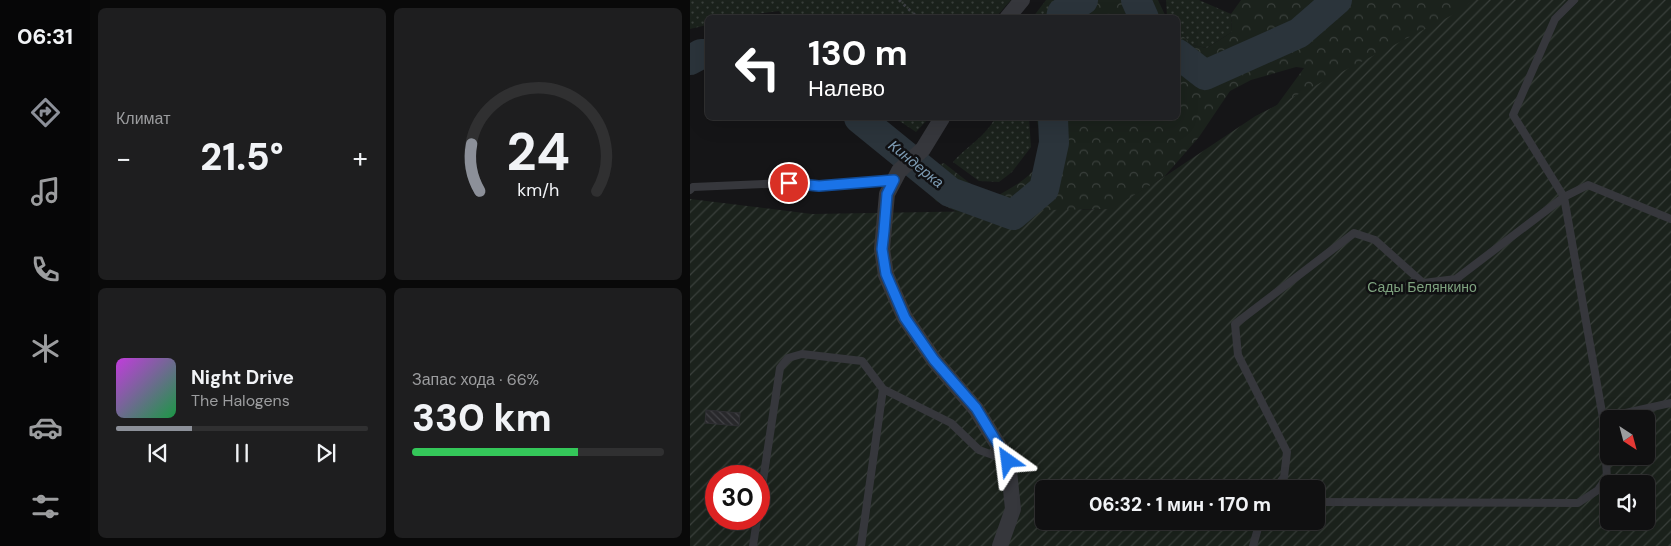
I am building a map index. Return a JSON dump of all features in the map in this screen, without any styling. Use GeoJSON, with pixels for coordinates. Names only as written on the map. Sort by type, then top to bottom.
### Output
{"type":"FeatureCollection","features":[{"type":"Feature","properties":{"kind":"street"},"geometry":{"type":"LineString","coordinates":[[1010,15],[1022,0]]}},
{"type":"Feature","properties":{"kind":"street"},"geometry":{"type":"LineString","coordinates":[[941,120],[923,148],[897,176],[887,194],[882,249],[886,274],[905,318],[934,360],[976,408],[1008,461],[1013,509],[1000,546]]}},
{"type":"Feature","properties":{"kind":"lane"},"geometry":{"type":"LineString","coordinates":[[1574,0],[1555,19],[1513,115],[1564,197],[1602,410]]}},
{"type":"Feature","properties":{"kind":"lane"},"geometry":{"type":"LineString","coordinates":[[690,190],[693,187],[789,183],[819,186],[897,176]]}},
{"type":"Feature","properties":{"kind":"lane"},"geometry":{"type":"LineString","coordinates":[[1282,480],[1284,477],[1287,452],[1238,354],[1235,324],[1354,233],[1375,240],[1423,283],[1456,279],[1564,197],[1588,185],[1671,219]]}},
{"type":"Feature","properties":{"kind":"lane"},"geometry":{"type":"LineString","coordinates":[[765,465],[780,368],[788,358],[802,354],[862,360],[883,389],[951,423],[979,450],[1008,461]]}},
{"type":"Feature","properties":{"kind":"lane"},"geometry":{"type":"LineString","coordinates":[[861,546],[883,389]]}},
{"type":"Feature","properties":{"kind":"lane"},"geometry":{"type":"LineString","coordinates":[[1639,410],[1671,403]]}},
{"type":"Feature","properties":{"kind":"lane"},"geometry":{"type":"LineString","coordinates":[[1325,502],[1578,503],[1598,490],[1607,477],[1606,465]]}},
{"type":"Feature","properties":{"kind":"lane"},"geometry":{"type":"LineString","coordinates":[[753,546],[755,530]]}},
{"type":"Feature","properties":{"kind":"lane"},"geometry":{"type":"LineString","coordinates":[[1253,546],[1257,530]]}},
{"type":"Feature","properties":{"kind":"path"},"geometry":{"type":"LineString","coordinates":[[899,0],[915,15]]}},
{"type":"Feature","properties":{"kind":"green space"},"geometry":{"type":"Polygon","coordinates":[[[690,0],[1011,0],[998,15],[782,15],[779,11],[748,15],[705,15],[705,25],[690,29],[690,0]]]}},
{"type":"Feature","properties":{"kind":"green space"},"geometry":{"type":"Polygon","coordinates":[[[1046,0],[1064,0],[1055,15],[1035,15],[1046,0]]]}},
{"type":"Feature","properties":{"kind":"green space"},"geometry":{"type":"Polygon","coordinates":[[[1073,0],[1158,0],[1165,15],[1057,15],[1059,8],[1073,0]]]}},
{"type":"Feature","properties":{"kind":"green space"},"geometry":{"type":"Polygon","coordinates":[[[1166,0],[1199,0],[1231,14],[1232,32],[1207,48],[1192,45],[1180,33],[1180,15],[1167,15],[1166,0]]]}},
{"type":"Feature","properties":{"kind":"green space"},"geometry":{"type":"Polygon","coordinates":[[[1241,0],[1542,0],[1256,159],[1254,117],[1277,105],[1304,68],[1296,67],[1251,80],[1230,91],[1199,137],[1164,177],[1112,209],[1083,209],[1006,227],[955,211],[936,201],[920,180],[932,167],[944,163],[977,189],[999,195],[1022,181],[1035,169],[1040,161],[1043,144],[1037,120],[1180,120],[1180,33],[1192,45],[1207,48],[1232,32],[1231,14],[1241,0]]]}},
{"type":"Feature","properties":{"kind":"green space","name":"Сады Белянкино"},"geometry":{"type":"Polygon","coordinates":[[[1473,0],[1671,0],[1671,546],[690,546],[690,199],[812,214],[1111,209],[1164,177],[1254,117],[1458,12],[1473,0]]]}},
{"type":"Feature","properties":{"kind":"green space"},"geometry":{"type":"Polygon","coordinates":[[[898,120],[927,120],[916,132],[898,120]]]}},
{"type":"Feature","properties":{"kind":"green space"},"geometry":{"type":"Polygon","coordinates":[[[994,120],[1029,120],[1031,147],[1012,172],[999,182],[979,181],[953,162],[994,120]]]}},
{"type":"Feature","properties":{"kind":"building"},"geometry":{"type":"Polygon","coordinates":[[[706,410],[740,413],[739,426],[705,423],[706,410]]]}},
{"type":"Feature","properties":{"kind":"waterway","name":"Киндерка"},"geometry":{"type":"LineString","coordinates":[[1062,15],[1083,0]]}},
{"type":"Feature","properties":{"kind":"waterway","name":"Киндерка"},"geometry":{"type":"LineString","coordinates":[[1136,0],[1143,15]]}},
{"type":"Feature","properties":{"kind":"waterway","name":"Киндерка"},"geometry":{"type":"LineString","coordinates":[[1180,56],[1205,75],[1299,33],[1337,0]]}},
{"type":"Feature","properties":{"kind":"waterway","name":"Киндерка"},"geometry":{"type":"LineString","coordinates":[[690,60],[705,54]]}},
{"type":"Feature","properties":{"kind":"waterway","name":"Киндерка"},"geometry":{"type":"LineString","coordinates":[[861,120],[950,192],[1013,215],[1044,189],[1054,143],[1053,120]]}},
{"type":"Feature","properties":{"kind":"route"},"geometry":{"type":"LineString","coordinates":[[789,183],[819,186],[894,180],[887,194],[882,249],[886,274],[905,318],[934,360],[976,408],[1008,461]]}}]}
